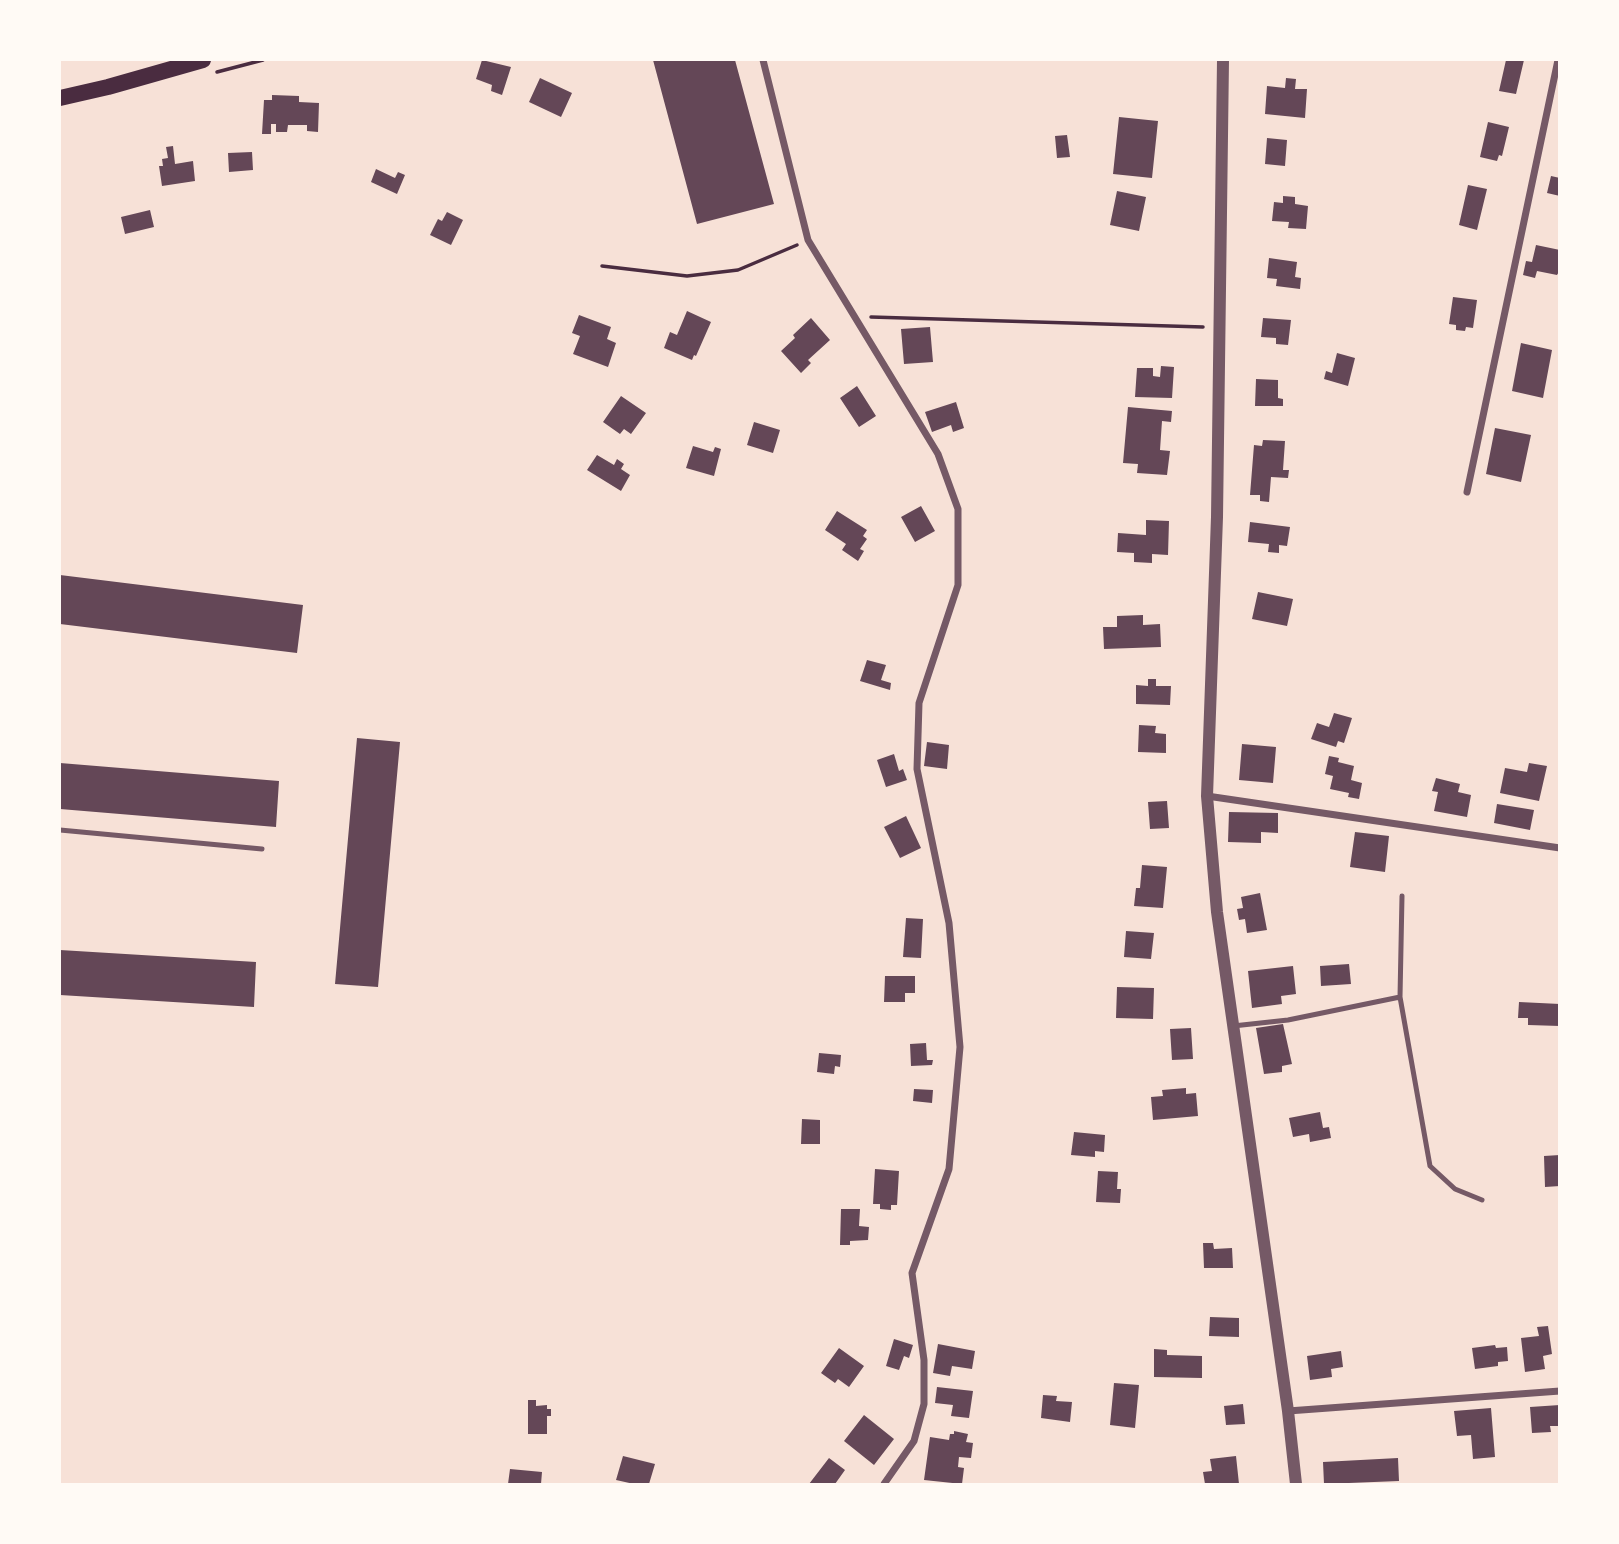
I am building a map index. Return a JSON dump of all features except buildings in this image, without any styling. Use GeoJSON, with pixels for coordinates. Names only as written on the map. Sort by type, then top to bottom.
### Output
{"type":"FeatureCollection","features":[{"type":"Feature","properties":{"kind":"main road"},"geometry":{"type":"LineString","coordinates":[[60,98],[203,60]]}},
{"type":"Feature","properties":{"kind":"street"},"geometry":{"type":"LineString","coordinates":[[763,60],[808,240],[938,454],[958,509],[958,584],[919,703],[918,769],[949,923],[960,1047],[949,1169],[912,1273],[923,1360],[924,1404],[914,1441],[884,1485]]}},
{"type":"Feature","properties":{"kind":"street"},"geometry":{"type":"LineString","coordinates":[[1223,60],[1217,517],[1207,796],[1217,912],[1288,1411],[1296,1485]]}},
{"type":"Feature","properties":{"kind":"street"},"geometry":{"type":"LineString","coordinates":[[1467,492],[1558,60]]}},
{"type":"Feature","properties":{"kind":"street"},"geometry":{"type":"LineString","coordinates":[[1207,796],[1559,848]]}},
{"type":"Feature","properties":{"kind":"street"},"geometry":{"type":"LineString","coordinates":[[1288,1411],[1559,1391]]}},
{"type":"Feature","properties":{"kind":"lane"},"geometry":{"type":"LineString","coordinates":[[60,830],[262,849]]}},
{"type":"Feature","properties":{"kind":"lane"},"geometry":{"type":"LineString","coordinates":[[1402,896],[1400,997],[1430,1166],[1455,1189],[1482,1199]]}},
{"type":"Feature","properties":{"kind":"lane"},"geometry":{"type":"LineString","coordinates":[[1233,1026],[1288,1020],[1400,997]]}},
{"type":"Feature","properties":{"kind":"path"},"geometry":{"type":"LineString","coordinates":[[602,266],[687,276],[738,270],[808,240]]}},
{"type":"Feature","properties":{"kind":"path"},"geometry":{"type":"LineString","coordinates":[[854,316],[1219,328]]}}]}
